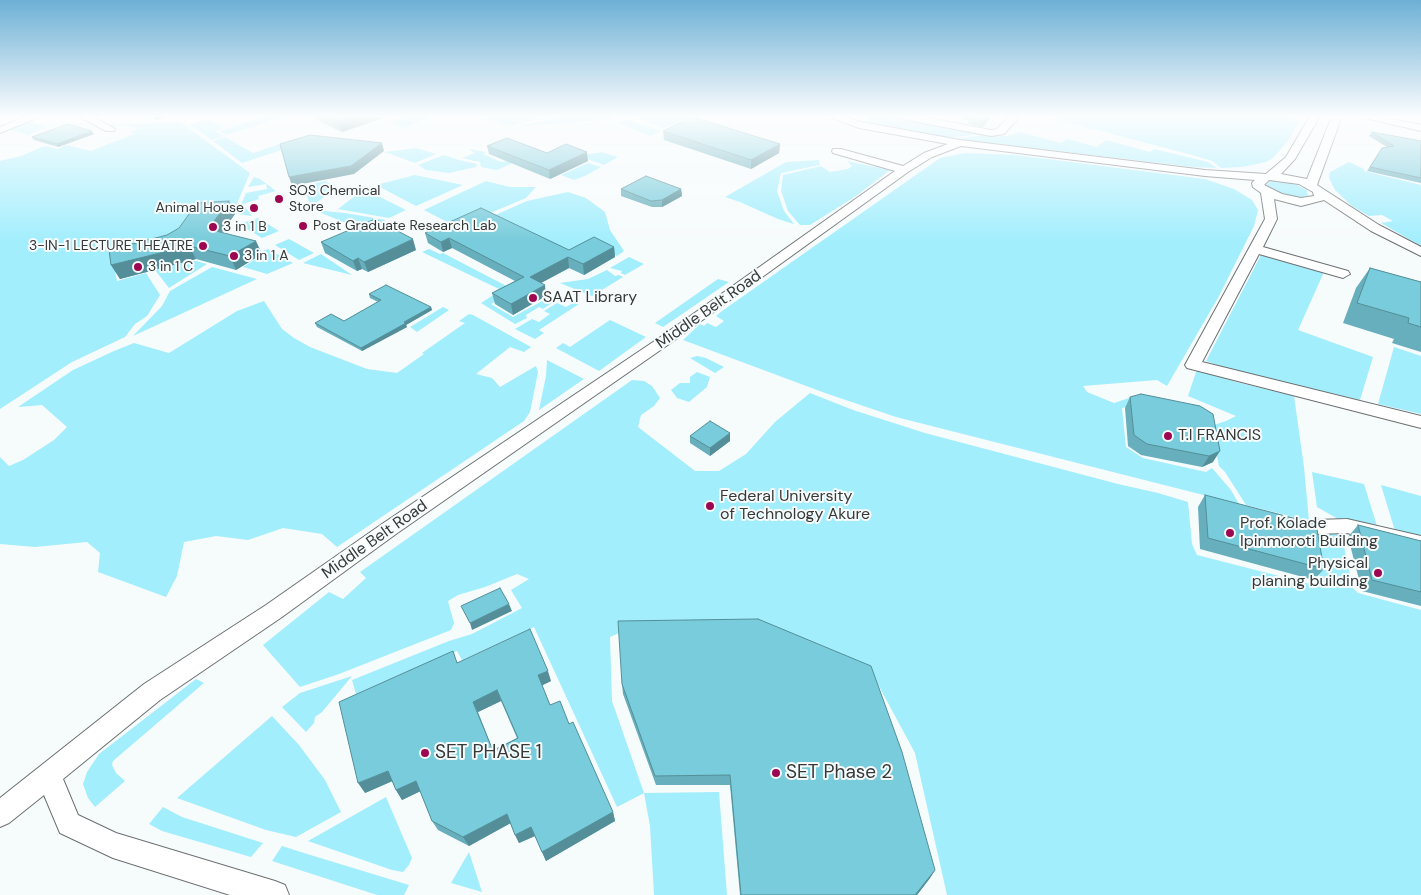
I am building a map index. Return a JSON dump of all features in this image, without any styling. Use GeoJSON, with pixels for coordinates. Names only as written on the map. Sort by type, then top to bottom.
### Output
{"type":"FeatureCollection","features":[{"type":"Feature","properties":{"kind":"street"},"geometry":{"type":"LineString","coordinates":[[861,158],[904,170]]}},
{"type":"Feature","properties":{"kind":"street","name":"Middle Belt Road"},"geometry":{"type":"LineString","coordinates":[[0,814],[152,692],[274,611],[389,529],[615,376],[904,170],[917,158]]}},
{"type":"Feature","properties":{"kind":"street"},"geometry":{"type":"LineString","coordinates":[[1081,158],[1205,173],[1291,178],[1314,187],[1375,228],[1421,252]]}},
{"type":"Feature","properties":{"kind":"street"},"geometry":{"type":"LineString","coordinates":[[1279,216],[1266,192],[1258,183],[1269,177],[1291,158]]}},
{"type":"Feature","properties":{"kind":"street"},"geometry":{"type":"LineString","coordinates":[[1314,187],[1321,158]]}},
{"type":"Feature","properties":{"kind":"street"},"geometry":{"type":"LineString","coordinates":[[1205,173],[1278,197],[1303,202],[1375,228]]}},
{"type":"Feature","properties":{"kind":"street"},"geometry":{"type":"LineString","coordinates":[[1314,187],[1320,194],[1319,198],[1303,202],[1279,216],[1256,249],[1193,365],[1421,422]]}},
{"type":"Feature","properties":{"kind":"street"},"geometry":{"type":"LineString","coordinates":[[1256,249],[1343,274]]}},
{"type":"Feature","properties":{"kind":"street"},"geometry":{"type":"LineString","coordinates":[[1315,527],[1347,526],[1421,544]]}},
{"type":"Feature","properties":{"kind":"street"},"geometry":{"type":"LineString","coordinates":[[49,775],[69,824],[114,845],[275,895]]}},
{"type":"Feature","properties":{"kind":"shaded area"},"geometry":{"type":"Polygon","coordinates":[[[14,158],[229,158],[250,173],[233,213],[114,266],[117,281],[146,273],[160,295],[147,316],[135,324],[125,337],[72,362],[0,409],[0,161],[14,158]]]}},
{"type":"Feature","properties":{"kind":"shaded area"},"geometry":{"type":"Polygon","coordinates":[[[235,158],[258,158],[242,163],[235,158]]]}},
{"type":"Feature","properties":{"kind":"shaded area"},"geometry":{"type":"Polygon","coordinates":[[[401,158],[427,158],[415,163],[401,158]]]}},
{"type":"Feature","properties":{"kind":"shaded area"},"geometry":{"type":"Polygon","coordinates":[[[437,158],[452,158],[477,164],[476,167],[449,173],[426,170],[418,165],[437,158]]]}},
{"type":"Feature","properties":{"kind":"shaded area"},"geometry":{"type":"Polygon","coordinates":[[[462,158],[491,158],[501,162],[508,161],[513,163],[497,170],[481,167],[480,162],[462,158]]]}},
{"type":"Feature","properties":{"kind":"shaded area"},"geometry":{"type":"Polygon","coordinates":[[[584,158],[617,158],[604,165],[584,158]]]}},
{"type":"Feature","properties":{"kind":"shaded area"},"geometry":{"type":"Polygon","coordinates":[[[940,158],[1038,158],[1205,179],[1234,189],[1252,200],[1258,210],[1254,226],[1219,296],[1167,386],[1157,380],[1083,386],[1087,392],[1114,403],[1129,398],[1136,405],[1122,408],[1126,447],[1143,458],[1206,472],[1212,468],[1231,490],[1239,504],[896,417],[825,393],[683,340],[700,324],[704,326],[707,323],[716,327],[724,321],[716,316],[722,311],[940,158]]]}},
{"type":"Feature","properties":{"kind":"shaded area"},"geometry":{"type":"Polygon","coordinates":[[[1115,158],[1190,158],[1208,162],[1217,168],[1115,158]]]}},
{"type":"Feature","properties":{"kind":"shaded area"},"geometry":{"type":"Polygon","coordinates":[[[1201,158],[1273,158],[1266,162],[1242,167],[1221,168],[1212,161],[1201,158]]]}},
{"type":"Feature","properties":{"kind":"shaded area"},"geometry":{"type":"Polygon","coordinates":[[[819,160],[820,165],[781,173],[777,191],[784,211],[794,224],[725,197],[786,162],[819,160]]]}},
{"type":"Feature","properties":{"kind":"shaded area"},"geometry":{"type":"Polygon","coordinates":[[[847,161],[890,170],[856,196],[810,225],[800,225],[788,211],[781,191],[783,175],[821,166],[830,172],[848,169],[852,166],[847,161]]]}},
{"type":"Feature","properties":{"kind":"shaded area"},"geometry":{"type":"Polygon","coordinates":[[[1349,162],[1364,169],[1364,171],[1421,185],[1421,246],[1381,223],[1393,221],[1382,215],[1369,216],[1352,206],[1335,190],[1329,178],[1330,172],[1349,162]]]}},
{"type":"Feature","properties":{"kind":"shaded area"},"geometry":{"type":"Polygon","coordinates":[[[588,163],[601,167],[574,180],[561,175],[588,163]]]}},
{"type":"Feature","properties":{"kind":"shaded area"},"geometry":{"type":"Polygon","coordinates":[[[415,175],[463,185],[416,206],[376,185],[415,175]]]}},
{"type":"Feature","properties":{"kind":"shaded area"},"geometry":{"type":"Polygon","coordinates":[[[254,177],[260,179],[276,191],[258,196],[259,199],[243,204],[252,216],[237,214],[246,193],[267,189],[266,184],[248,187],[254,177]]]}},
{"type":"Feature","properties":{"kind":"shaded area"},"geometry":{"type":"Polygon","coordinates":[[[325,181],[337,187],[311,207],[306,193],[316,183],[325,181]]]}},
{"type":"Feature","properties":{"kind":"shaded area"},"geometry":{"type":"Polygon","coordinates":[[[486,181],[510,187],[536,187],[526,198],[457,227],[424,210],[486,181]]]}},
{"type":"Feature","properties":{"kind":"shaded area"},"geometry":{"type":"Polygon","coordinates":[[[1270,181],[1283,181],[1297,185],[1307,190],[1308,196],[1298,198],[1271,191],[1265,186],[1270,181]]]}},
{"type":"Feature","properties":{"kind":"shaded area"},"geometry":{"type":"Polygon","coordinates":[[[364,189],[406,210],[389,218],[338,209],[364,189]]]}},
{"type":"Feature","properties":{"kind":"shaded area"},"geometry":{"type":"Polygon","coordinates":[[[568,192],[586,198],[605,212],[610,230],[624,251],[617,256],[595,246],[573,258],[493,216],[527,201],[568,192]]]}},
{"type":"Feature","properties":{"kind":"shaded area"},"geometry":{"type":"Polygon","coordinates":[[[314,210],[345,213],[386,220],[363,230],[314,210]]]}},
{"type":"Feature","properties":{"kind":"shaded area"},"geometry":{"type":"Polygon","coordinates":[[[258,218],[279,231],[262,238],[239,224],[258,218]]]}},
{"type":"Feature","properties":{"kind":"shaded area"},"geometry":{"type":"Polygon","coordinates":[[[289,239],[314,253],[299,260],[275,245],[289,239]]]}},
{"type":"Feature","properties":{"kind":"shaded area"},"geometry":{"type":"Polygon","coordinates":[[[268,249],[293,263],[267,274],[243,267],[264,254],[261,252],[268,249]]]}},
{"type":"Feature","properties":{"kind":"shaded area"},"geometry":{"type":"Polygon","coordinates":[[[429,249],[440,254],[443,253],[516,291],[491,304],[513,317],[548,298],[555,301],[543,309],[539,307],[526,315],[527,318],[515,324],[481,303],[501,290],[422,252],[429,249]]]}},
{"type":"Feature","properties":{"kind":"shaded area"},"geometry":{"type":"Polygon","coordinates":[[[321,254],[352,275],[303,263],[321,254]]]}},
{"type":"Feature","properties":{"kind":"shaded area"},"geometry":{"type":"Polygon","coordinates":[[[1261,255],[1324,272],[1298,330],[1373,357],[1360,400],[1232,370],[1206,361],[1261,255]]]}},
{"type":"Feature","properties":{"kind":"shaded area"},"geometry":{"type":"Polygon","coordinates":[[[629,257],[644,264],[625,275],[621,273],[622,271],[610,268],[629,257]]]}},
{"type":"Feature","properties":{"kind":"shaded area"},"geometry":{"type":"Polygon","coordinates":[[[196,261],[207,264],[169,288],[155,270],[182,262],[196,261]]]}},
{"type":"Feature","properties":{"kind":"shaded area"},"geometry":{"type":"Polygon","coordinates":[[[212,267],[257,279],[133,336],[162,306],[170,291],[212,267]]]}},
{"type":"Feature","properties":{"kind":"shaded area"},"geometry":{"type":"Polygon","coordinates":[[[607,270],[615,276],[623,277],[592,296],[560,283],[588,279],[607,270]]]}},
{"type":"Feature","properties":{"kind":"shaded area"},"geometry":{"type":"Polygon","coordinates":[[[718,279],[729,282],[663,327],[655,323],[718,279]]]}},
{"type":"Feature","properties":{"kind":"shaded area"},"geometry":{"type":"Polygon","coordinates":[[[264,301],[282,329],[310,347],[367,369],[397,373],[465,323],[459,321],[469,314],[473,315],[531,347],[524,352],[510,347],[476,374],[492,378],[500,387],[536,366],[538,372],[530,412],[524,421],[337,547],[322,534],[283,528],[248,540],[216,536],[184,542],[177,576],[166,597],[98,572],[100,553],[87,542],[35,547],[0,544],[0,457],[9,466],[23,460],[54,440],[67,427],[42,405],[18,407],[73,370],[114,351],[134,343],[169,353],[237,311],[264,301]]]}},
{"type":"Feature","properties":{"kind":"shaded area"},"geometry":{"type":"Polygon","coordinates":[[[575,302],[579,304],[539,330],[544,333],[535,339],[515,329],[532,319],[539,322],[550,314],[544,311],[557,303],[566,307],[575,302]]]}},
{"type":"Feature","properties":{"kind":"shaded area"},"geometry":{"type":"Polygon","coordinates":[[[443,307],[449,310],[417,332],[410,327],[443,307]]]}},
{"type":"Feature","properties":{"kind":"shaded area"},"geometry":{"type":"Polygon","coordinates":[[[610,320],[646,337],[599,371],[556,348],[563,343],[570,347],[610,320]]]}},
{"type":"Feature","properties":{"kind":"shaded area"},"geometry":{"type":"Polygon","coordinates":[[[1394,347],[1421,356],[1421,414],[1378,404],[1394,347]]]}},
{"type":"Feature","properties":{"kind":"shaded area"},"geometry":{"type":"Polygon","coordinates":[[[697,356],[706,358],[724,367],[715,373],[690,358],[697,356]]]}},
{"type":"Feature","properties":{"kind":"shaded area"},"geometry":{"type":"Polygon","coordinates":[[[547,360],[584,379],[539,410],[546,376],[547,360]]]}},
{"type":"Feature","properties":{"kind":"shaded area"},"geometry":{"type":"Polygon","coordinates":[[[1197,369],[1236,382],[1294,396],[1309,521],[1246,505],[1225,472],[1219,466],[1211,426],[1236,416],[1188,396],[1197,369]]]}},
{"type":"Feature","properties":{"kind":"shaded area"},"geometry":{"type":"Polygon","coordinates":[[[697,372],[710,377],[707,387],[689,402],[677,398],[671,390],[680,383],[690,383],[690,377],[697,372]]]}},
{"type":"Feature","properties":{"kind":"shaded area"},"geometry":{"type":"Polygon","coordinates":[[[632,380],[644,381],[652,386],[660,398],[654,406],[641,415],[638,427],[695,471],[719,471],[746,454],[775,422],[810,393],[853,410],[925,433],[1188,502],[1192,544],[1197,555],[1322,587],[1309,530],[1341,533],[1353,588],[1358,593],[1421,610],[1421,895],[947,895],[915,753],[874,677],[770,632],[619,633],[610,637],[612,701],[644,793],[617,807],[534,627],[462,660],[457,651],[356,694],[352,680],[449,641],[472,634],[522,608],[511,590],[529,579],[517,574],[485,587],[458,595],[448,601],[454,623],[451,630],[339,674],[300,687],[263,645],[329,592],[343,599],[366,578],[360,572],[632,380]]]}},
{"type":"Feature","properties":{"kind":"shaded area"},"geometry":{"type":"Polygon","coordinates":[[[1312,472],[1364,484],[1377,526],[1338,519],[1317,507],[1312,472]]]}},
{"type":"Feature","properties":{"kind":"shaded area"},"geometry":{"type":"Polygon","coordinates":[[[1381,485],[1421,496],[1421,537],[1395,531],[1381,485]]]}},
{"type":"Feature","properties":{"kind":"shaded area"},"geometry":{"type":"Polygon","coordinates":[[[352,676],[322,712],[315,717],[314,723],[306,732],[282,707],[300,693],[352,676]]]}},
{"type":"Feature","properties":{"kind":"shaded area"},"geometry":{"type":"Polygon","coordinates":[[[196,679],[204,683],[113,761],[112,765],[116,773],[125,781],[95,807],[88,798],[83,784],[87,772],[99,754],[196,679]]]}},
{"type":"Feature","properties":{"kind":"shaded area"},"geometry":{"type":"Polygon","coordinates":[[[272,716],[299,745],[325,780],[341,812],[296,837],[266,830],[177,798],[272,716]]]}},
{"type":"Feature","properties":{"kind":"shaded area"},"geometry":{"type":"Polygon","coordinates":[[[719,792],[727,895],[654,895],[650,826],[644,793],[719,792]]]}},
{"type":"Feature","properties":{"kind":"shaded area"},"geometry":{"type":"Polygon","coordinates":[[[386,797],[412,858],[403,872],[392,870],[308,841],[386,797]]]}},
{"type":"Feature","properties":{"kind":"shaded area"},"geometry":{"type":"Polygon","coordinates":[[[163,807],[182,817],[263,843],[251,857],[162,831],[149,824],[163,807]]]}},
{"type":"Feature","properties":{"kind":"shaded area"},"geometry":{"type":"Polygon","coordinates":[[[282,846],[409,885],[404,895],[377,895],[272,861],[282,846]]]}},
{"type":"Feature","properties":{"kind":"shaded area"},"geometry":{"type":"Polygon","coordinates":[[[469,852],[482,892],[451,883],[469,852]]]}},
{"type":"Feature","properties":{"kind":"building"},"geometry":{"type":"Polygon","coordinates":[[[284,158],[362,158],[351,166],[289,177],[284,158]]]}},
{"type":"Feature","properties":{"kind":"building"},"geometry":{"type":"Polygon","coordinates":[[[517,158],[575,158],[549,170],[517,158]]]}},
{"type":"Feature","properties":{"kind":"building"},"geometry":{"type":"Polygon","coordinates":[[[1376,158],[1421,158],[1421,178],[1370,167],[1376,158]]]}},
{"type":"Feature","properties":{"kind":"building"},"geometry":{"type":"Polygon","coordinates":[[[646,176],[681,189],[662,200],[651,201],[621,189],[646,176]]]}},
{"type":"Feature","properties":{"kind":"building"},"geometry":{"type":"Polygon","coordinates":[[[229,201],[208,229],[256,241],[230,256],[189,246],[111,265],[109,250],[167,235],[179,228],[197,203],[229,201]]]}},
{"type":"Feature","properties":{"kind":"building"},"geometry":{"type":"Polygon","coordinates":[[[481,208],[569,250],[594,237],[614,247],[583,264],[568,257],[530,277],[545,285],[511,304],[492,293],[524,277],[449,238],[441,242],[425,233],[481,208]]]}},
{"type":"Feature","properties":{"kind":"building"},"geometry":{"type":"Polygon","coordinates":[[[375,219],[413,239],[364,262],[358,258],[353,261],[321,242],[375,219]]]}},
{"type":"Feature","properties":{"kind":"building"},"geometry":{"type":"Polygon","coordinates":[[[1370,268],[1421,282],[1421,327],[1408,323],[1409,318],[1357,303],[1370,268]]]}},
{"type":"Feature","properties":{"kind":"building"},"geometry":{"type":"Polygon","coordinates":[[[386,285],[431,307],[361,348],[315,323],[331,314],[344,321],[381,300],[369,294],[386,285]]]}},
{"type":"Feature","properties":{"kind":"building","name":"T.I FRANCIS"},"geometry":{"type":"Polygon","coordinates":[[[1141,394],[1200,406],[1213,414],[1220,451],[1209,456],[1147,444],[1134,435],[1130,397],[1141,394]]]}},
{"type":"Feature","properties":{"kind":"building"},"geometry":{"type":"Polygon","coordinates":[[[710,421],[730,433],[710,448],[690,436],[710,421]]]}},
{"type":"Feature","properties":{"kind":"building"},"geometry":{"type":"Polygon","coordinates":[[[1205,495],[1316,524],[1324,569],[1208,538],[1205,495]]]}},
{"type":"Feature","properties":{"kind":"building"},"geometry":{"type":"Polygon","coordinates":[[[1358,525],[1421,541],[1421,592],[1372,580],[1358,525]]]}},
{"type":"Feature","properties":{"kind":"building"},"geometry":{"type":"Polygon","coordinates":[[[500,588],[509,604],[470,623],[461,606],[500,588]]]}},
{"type":"Feature","properties":{"kind":"building","name":"SET Phase 2"},"geometry":{"type":"Polygon","coordinates":[[[758,619],[871,666],[902,752],[935,870],[915,895],[741,895],[730,775],[655,776],[622,684],[618,621],[758,619]]]}},
{"type":"Feature","properties":{"kind":"building","name":"SET PHASE 1"},"geometry":{"type":"Polygon","coordinates":[[[530,629],[548,671],[538,675],[550,705],[560,701],[569,724],[573,722],[613,812],[542,852],[531,827],[515,835],[507,814],[463,837],[432,821],[416,781],[396,790],[388,771],[358,783],[339,702],[453,651],[457,663],[530,629]],[[497,690],[473,702],[493,751],[518,738],[497,690]]]}},
{"type":"Feature","properties":{"kind":"place","name":"SOS Chemical Store"},"geometry":{"type":"Point","coordinates":[279,199]}},
{"type":"Feature","properties":{"kind":"place","name":"Animal House"},"geometry":{"type":"Point","coordinates":[254,208]}},
{"type":"Feature","properties":{"kind":"place","name":"Post Graduate Research Lab"},"geometry":{"type":"Point","coordinates":[303,226]}},
{"type":"Feature","properties":{"kind":"place","name":"3 in 1 B"},"geometry":{"type":"Point","coordinates":[213,227]}},
{"type":"Feature","properties":{"kind":"place","name":"3-IN-1 LECTURE THEATRE"},"geometry":{"type":"Point","coordinates":[203,246]}},
{"type":"Feature","properties":{"kind":"place","name":"3 in 1 A"},"geometry":{"type":"Point","coordinates":[234,256]}},
{"type":"Feature","properties":{"kind":"place","name":"3 in 1 C"},"geometry":{"type":"Point","coordinates":[138,267]}},
{"type":"Feature","properties":{"kind":"place","name":"SAAT Library"},"geometry":{"type":"Point","coordinates":[533,298]}},
{"type":"Feature","properties":{"kind":"place","name":"T.I FRANCIS"},"geometry":{"type":"Point","coordinates":[1168,436]}},
{"type":"Feature","properties":{"kind":"place","name":"Federal University of Technology Akure"},"geometry":{"type":"Point","coordinates":[710,506]}},
{"type":"Feature","properties":{"kind":"place","name":"Prof. Kolade Ipinmoroti Building"},"geometry":{"type":"Point","coordinates":[1230,533]}},
{"type":"Feature","properties":{"kind":"place","name":"Physical planing building"},"geometry":{"type":"Point","coordinates":[1378,573]}},
{"type":"Feature","properties":{"kind":"place","name":"SET PHASE 1"},"geometry":{"type":"Point","coordinates":[425,753]}},
{"type":"Feature","properties":{"kind":"place","name":"SET Phase 2"},"geometry":{"type":"Point","coordinates":[776,773]}}]}
